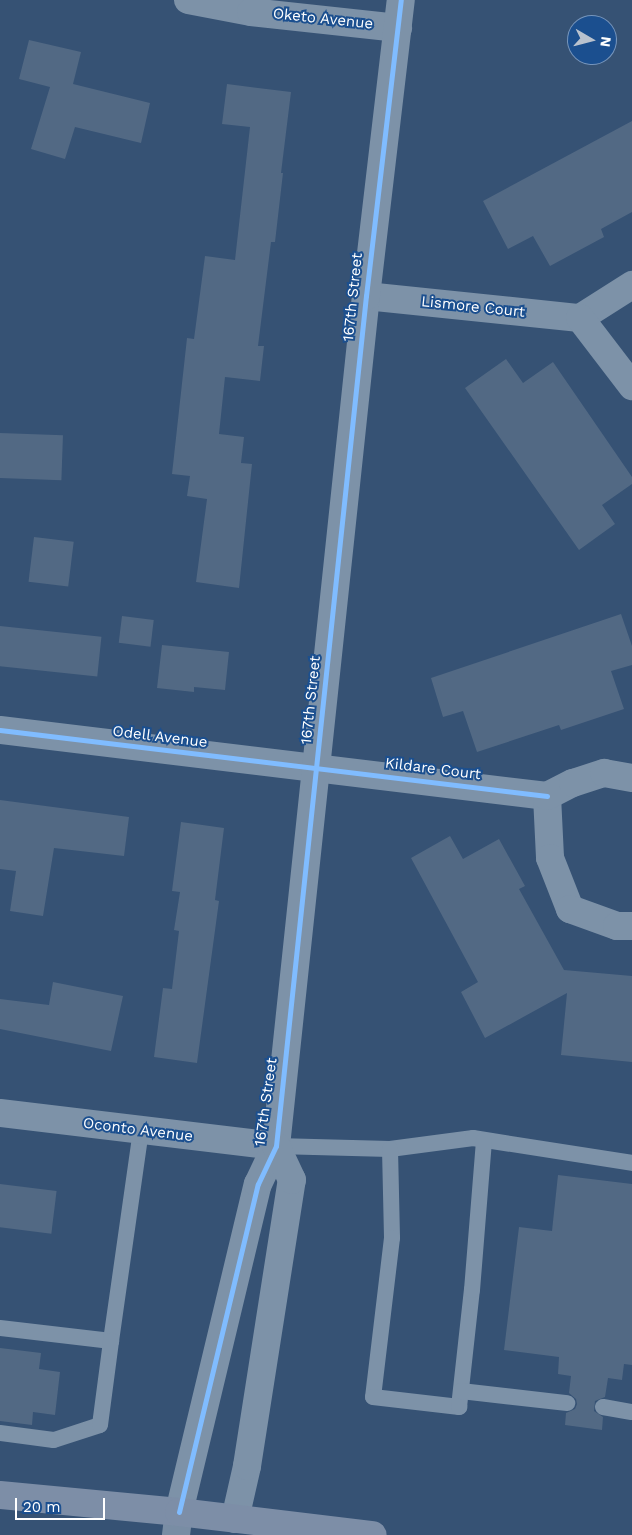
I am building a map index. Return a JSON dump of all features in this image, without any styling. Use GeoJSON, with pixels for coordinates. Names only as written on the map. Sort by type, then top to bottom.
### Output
{"type":"FeatureCollection","features":[{"type":"Feature","properties":{"kind":"main road"},"geometry":{"type":"LineString","coordinates":[[0,1494],[178,1523],[373,1535]]}},
{"type":"Feature","properties":{"kind":"street","name":"Oketo Avenue"},"geometry":{"type":"LineString","coordinates":[[188,0],[251,12],[398,28]]}},
{"type":"Feature","properties":{"kind":"street","name":"167th Street"},"geometry":{"type":"LineString","coordinates":[[178,1523],[258,1184],[276,1146],[366,296],[401,0]]}},
{"type":"Feature","properties":{"kind":"street"},"geometry":{"type":"LineString","coordinates":[[632,285],[580,318],[632,386]]}},
{"type":"Feature","properties":{"kind":"street","name":"Lismore Court"},"geometry":{"type":"LineString","coordinates":[[366,296],[580,318]]}},
{"type":"Feature","properties":{"kind":"street","name":"Odell Avenue"},"geometry":{"type":"LineString","coordinates":[[0,730],[316,768]]}},
{"type":"Feature","properties":{"kind":"street","name":"Kildare Court"},"geometry":{"type":"LineString","coordinates":[[316,768],[547,796]]}},
{"type":"Feature","properties":{"kind":"street"},"geometry":{"type":"LineString","coordinates":[[632,778],[604,773],[573,783],[547,796],[550,858],[570,909],[617,926],[632,926]]}},
{"type":"Feature","properties":{"kind":"street","name":"Oconto Avenue"},"geometry":{"type":"LineString","coordinates":[[0,1113],[276,1146]]}},
{"type":"Feature","properties":{"kind":"street","name":"167th Street"},"geometry":{"type":"LineString","coordinates":[[234,1527],[247,1466],[292,1180],[276,1146]]}},
{"type":"Feature","properties":{"kind":"lane"},"geometry":{"type":"LineString","coordinates":[[0,1433],[54,1440],[100,1425],[141,1130]]}},
{"type":"Feature","properties":{"kind":"lane"},"geometry":{"type":"LineString","coordinates":[[276,1146],[390,1149],[473,1138],[632,1163]]}},
{"type":"Feature","properties":{"kind":"lane"},"geometry":{"type":"LineString","coordinates":[[390,1149],[392,1238],[373,1397],[459,1406],[472,1290],[484,1140]]}},
{"type":"Feature","properties":{"kind":"lane"},"geometry":{"type":"LineString","coordinates":[[0,1328],[111,1341]]}},
{"type":"Feature","properties":{"kind":"lane"},"geometry":{"type":"LineString","coordinates":[[461,1391],[567,1402]]}},
{"type":"Feature","properties":{"kind":"lane"},"geometry":{"type":"LineString","coordinates":[[603,1407],[632,1412]]}},
{"type":"Feature","properties":{"kind":"building"},"geometry":{"type":"Polygon","coordinates":[[[29,40],[81,52],[73,84],[150,103],[141,143],[75,127],[65,159],[31,149],[50,87],[19,79],[29,40]]]}},
{"type":"Feature","properties":{"kind":"building"},"geometry":{"type":"Polygon","coordinates":[[[227,84],[291,92],[275,242],[271,242],[258,346],[264,346],[260,381],[225,377],[219,434],[244,437],[241,463],[252,464],[239,588],[196,582],[207,499],[187,496],[190,476],[172,474],[187,338],[194,339],[205,256],[235,260],[250,127],[222,124],[227,84]]]}},
{"type":"Feature","properties":{"kind":"building"},"geometry":{"type":"Polygon","coordinates":[[[632,121],[632,212],[601,229],[604,237],[550,266],[533,236],[508,249],[483,201],[632,121]]]}},
{"type":"Feature","properties":{"kind":"building"},"geometry":{"type":"Polygon","coordinates":[[[506,359],[523,383],[553,362],[632,477],[632,484],[602,505],[615,524],[579,550],[465,388],[506,359]]]}},
{"type":"Feature","properties":{"kind":"building"},"geometry":{"type":"Polygon","coordinates":[[[0,433],[63,435],[61,480],[0,478],[0,433]]]}},
{"type":"Feature","properties":{"kind":"building"},"geometry":{"type":"Polygon","coordinates":[[[34,537],[74,542],[68,587],[29,582],[34,537]]]}},
{"type":"Feature","properties":{"kind":"building"},"geometry":{"type":"Polygon","coordinates":[[[621,614],[632,646],[632,665],[611,671],[624,709],[561,730],[559,725],[477,752],[463,711],[443,717],[431,678],[621,614]]]}},
{"type":"Feature","properties":{"kind":"building"},"geometry":{"type":"Polygon","coordinates":[[[122,616],[154,620],[150,647],[119,643],[122,616]]]}},
{"type":"Feature","properties":{"kind":"building"},"geometry":{"type":"Polygon","coordinates":[[[0,626],[101,637],[97,676],[0,666],[0,626]]]}},
{"type":"Feature","properties":{"kind":"building"},"geometry":{"type":"Polygon","coordinates":[[[162,645],[229,652],[225,690],[194,687],[194,692],[157,688],[162,645]]]}},
{"type":"Feature","properties":{"kind":"building"},"geometry":{"type":"Polygon","coordinates":[[[0,800],[129,817],[124,856],[54,848],[43,916],[10,911],[16,871],[0,869],[0,800]]]}},
{"type":"Feature","properties":{"kind":"building"},"geometry":{"type":"Polygon","coordinates":[[[181,822],[224,828],[215,900],[219,901],[197,1063],[154,1057],[163,988],[172,989],[179,931],[174,930],[180,892],[172,891],[181,822]]]}},
{"type":"Feature","properties":{"kind":"building"},"geometry":{"type":"Polygon","coordinates":[[[450,836],[463,859],[499,839],[525,886],[519,889],[564,970],[632,976],[632,1062],[561,1055],[567,993],[485,1038],[461,992],[478,982],[411,858],[450,836]]]}},
{"type":"Feature","properties":{"kind":"building"},"geometry":{"type":"Polygon","coordinates":[[[53,982],[123,996],[111,1051],[0,1029],[0,999],[49,1005],[53,982]]]}},
{"type":"Feature","properties":{"kind":"building"},"geometry":{"type":"Polygon","coordinates":[[[558,1175],[632,1184],[632,1365],[624,1364],[622,1380],[608,1378],[605,1397],[595,1401],[594,1411],[603,1417],[602,1430],[565,1425],[566,1413],[575,1409],[577,1404],[576,1399],[569,1393],[571,1376],[558,1374],[559,1357],[504,1350],[519,1227],[552,1231],[558,1175]]]}},
{"type":"Feature","properties":{"kind":"building"},"geometry":{"type":"Polygon","coordinates":[[[0,1184],[57,1191],[51,1234],[0,1227],[0,1184]]]}},
{"type":"Feature","properties":{"kind":"building"},"geometry":{"type":"Polygon","coordinates":[[[0,1348],[41,1353],[39,1369],[60,1372],[55,1415],[33,1412],[32,1425],[0,1421],[0,1348]]]}},
{"type":"Feature","properties":{"kind":"cycle path"},"geometry":{"type":"LineString","coordinates":[[179,1512],[258,1184],[276,1146],[366,296],[401,0]]}},
{"type":"Feature","properties":{"kind":"cycle path"},"geometry":{"type":"LineString","coordinates":[[0,730],[547,796]]}}]}
